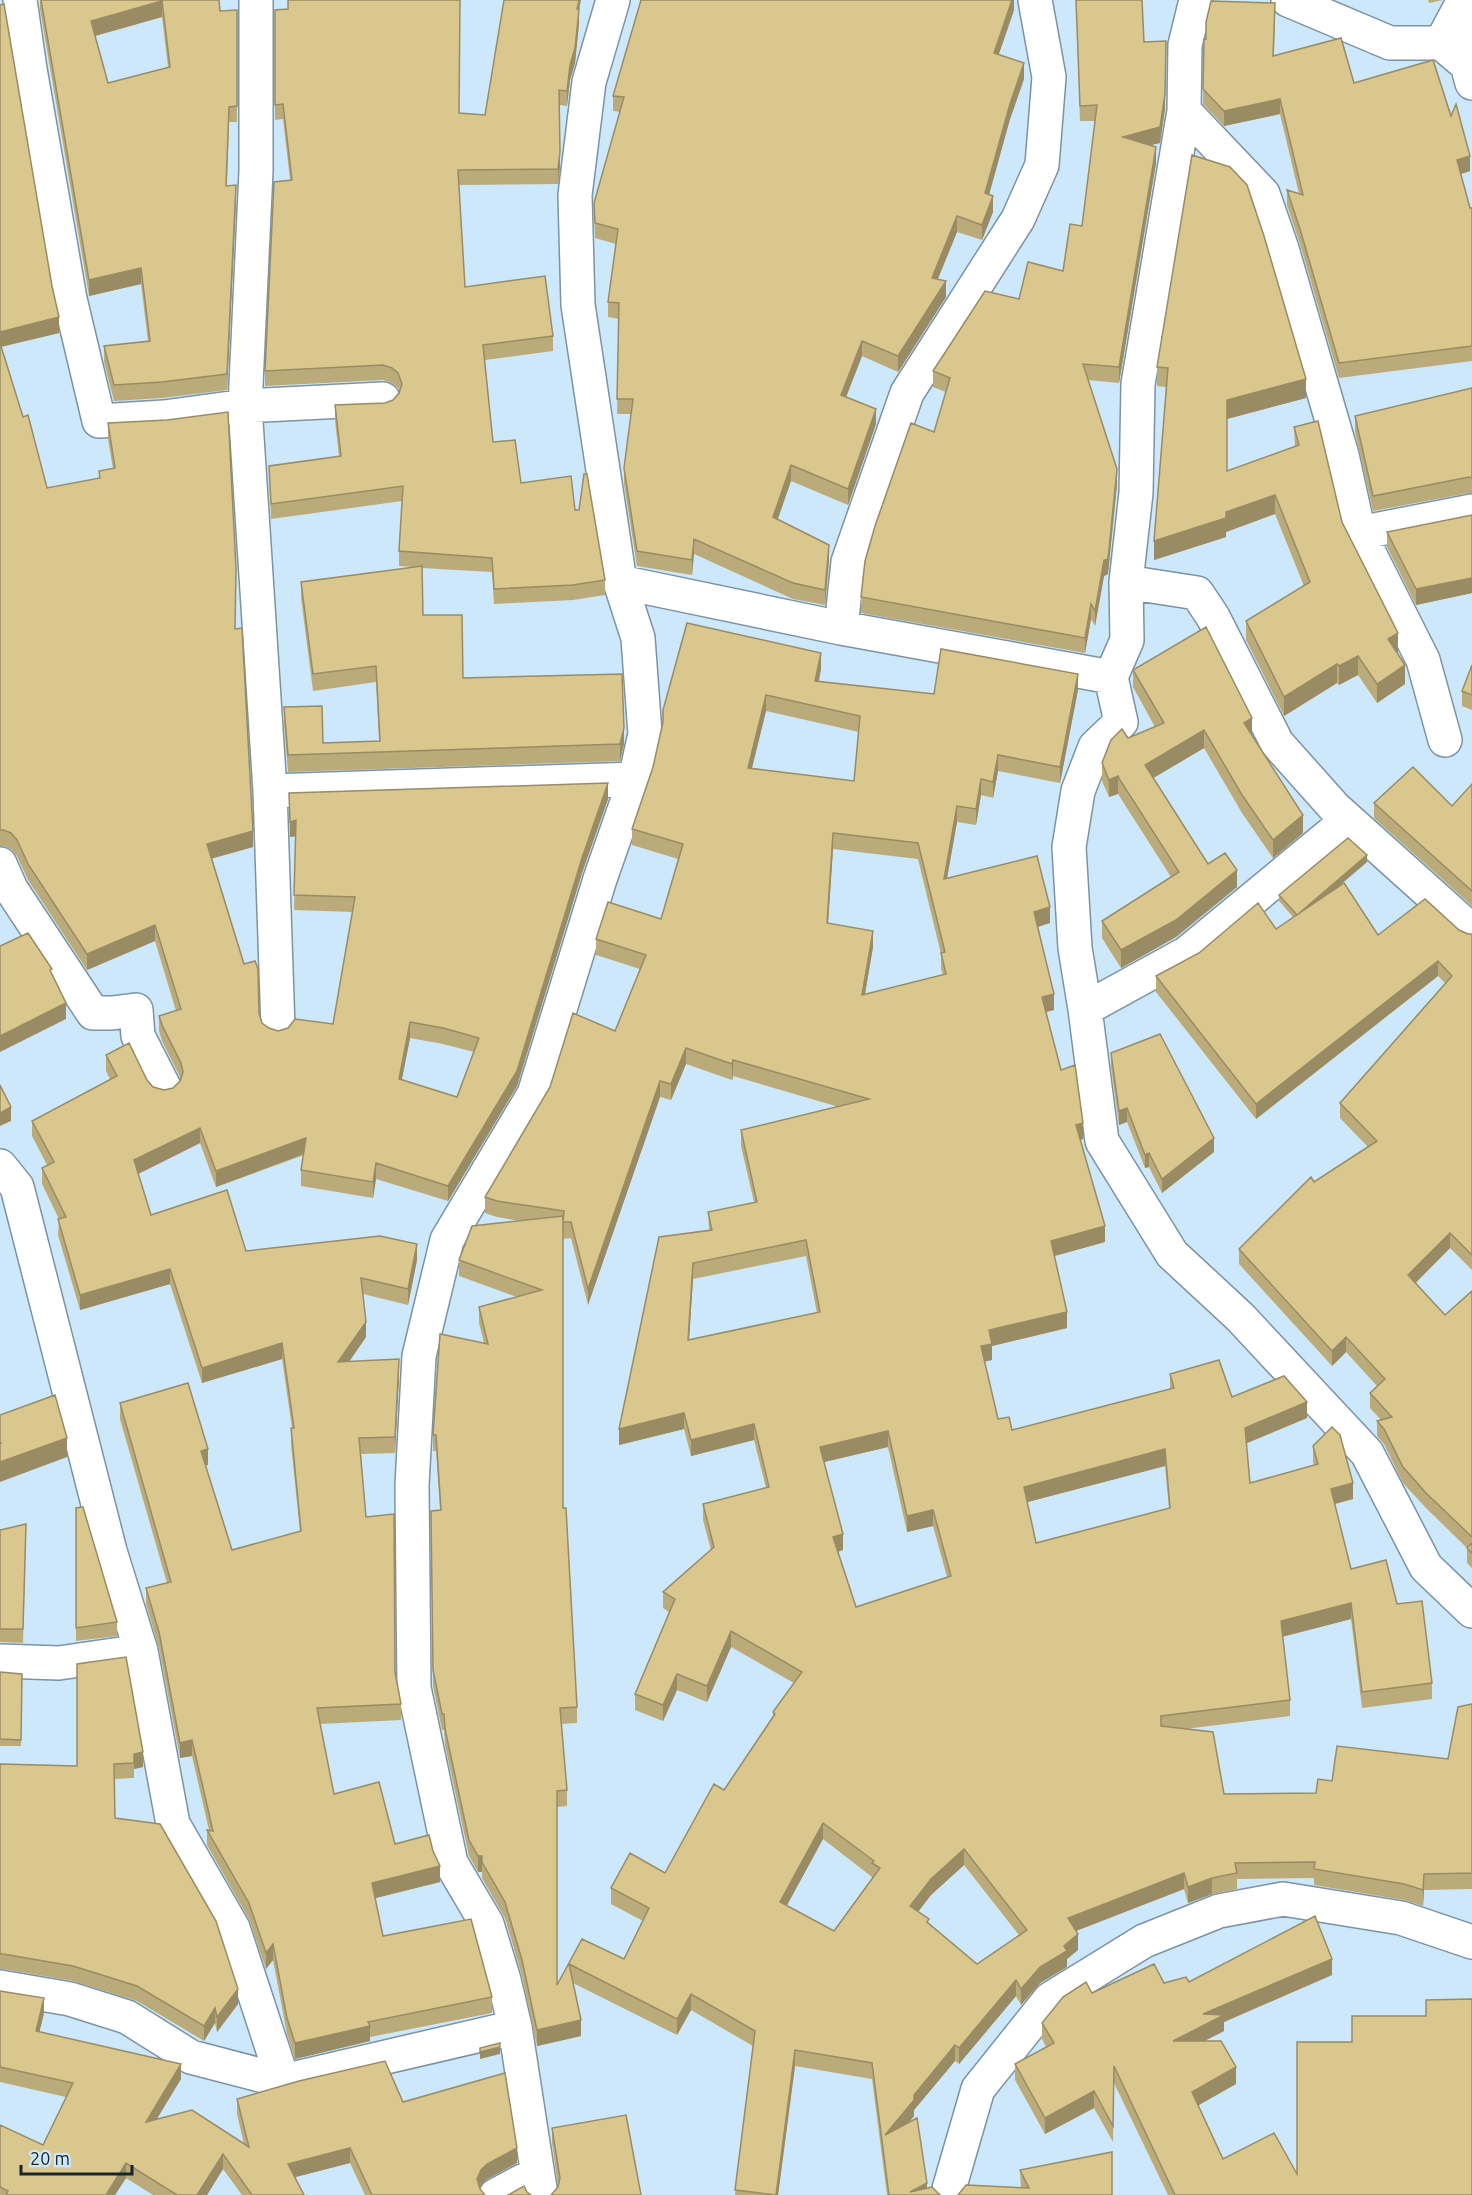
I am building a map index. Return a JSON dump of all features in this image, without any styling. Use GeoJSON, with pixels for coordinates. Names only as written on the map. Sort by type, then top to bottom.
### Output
{"type":"FeatureCollection","features":[{"type":"Feature","properties":{"kind":"street"},"geometry":{"type":"LineString","coordinates":[[20,0],[70,299],[99,421],[164,417],[245,406],[383,399]]}},
{"type":"Feature","properties":{"kind":"street"},"geometry":{"type":"LineString","coordinates":[[256,0],[256,171],[245,406],[270,791],[278,1028]]}},
{"type":"Feature","properties":{"kind":"street"},"geometry":{"type":"LineString","coordinates":[[496,2195],[538,2184],[515,2027],[504,1980],[487,1924],[451,1863],[414,1688],[412,1485],[419,1356],[447,1240],[534,1094],[600,879],[635,779],[645,734],[638,638],[620,582],[578,305],[575,195],[589,82],[613,0]]}},
{"type":"Feature","properties":{"kind":"street"},"geometry":{"type":"LineString","coordinates":[[841,628],[848,562],[907,393],[1018,219],[1042,165],[1049,77],[1035,0]]}},
{"type":"Feature","properties":{"kind":"street"},"geometry":{"type":"LineString","coordinates":[[1196,0],[1185,45],[1184,111],[1138,384],[1136,493],[1126,582],[1127,640],[1111,677],[1120,722],[1095,747],[1078,792],[1068,847],[1075,948],[1102,1142],[1172,1254],[1240,1317],[1367,1454],[1426,1567],[1472,1611]]}},
{"type":"Feature","properties":{"kind":"street"},"geometry":{"type":"LineString","coordinates":[[1288,0],[1390,43],[1441,43],[1472,36]]}},
{"type":"Feature","properties":{"kind":"street"},"geometry":{"type":"LineString","coordinates":[[1441,43],[1464,0]]}},
{"type":"Feature","properties":{"kind":"street"},"geometry":{"type":"LineString","coordinates":[[1441,43],[1467,65],[1472,83]]}},
{"type":"Feature","properties":{"kind":"street"},"geometry":{"type":"LineString","coordinates":[[1184,111],[1263,194],[1282,249],[1342,455],[1359,532],[1423,660],[1445,740]]}},
{"type":"Feature","properties":{"kind":"street"},"geometry":{"type":"LineString","coordinates":[[1359,532],[1472,512]]}},
{"type":"Feature","properties":{"kind":"street"},"geometry":{"type":"LineString","coordinates":[[620,582],[841,628],[1111,677]]}},
{"type":"Feature","properties":{"kind":"street"},"geometry":{"type":"LineString","coordinates":[[1126,582],[1197,592],[1213,617],[1277,743],[1348,820],[1472,931]]}},
{"type":"Feature","properties":{"kind":"street"},"geometry":{"type":"LineString","coordinates":[[270,791],[635,779]]}},
{"type":"Feature","properties":{"kind":"street"},"geometry":{"type":"LineString","coordinates":[[1085,1009],[1187,953],[1348,820]]}},
{"type":"Feature","properties":{"kind":"street"},"geometry":{"type":"LineString","coordinates":[[4,883],[93,1013],[136,1010],[138,1036],[164,1087]]}},
{"type":"Feature","properties":{"kind":"street"},"geometry":{"type":"LineString","coordinates":[[0,1166],[17,1187],[111,1551],[141,1651],[173,1824],[233,1928],[283,2081]]}},
{"type":"Feature","properties":{"kind":"street"},"geometry":{"type":"LineString","coordinates":[[0,1661],[58,1663],[141,1651]]}},
{"type":"Feature","properties":{"kind":"street"},"geometry":{"type":"LineString","coordinates":[[949,2195],[978,2089],[1050,1999],[1144,1941],[1219,1911],[1283,1899],[1401,1918],[1472,1942]]}},
{"type":"Feature","properties":{"kind":"street"},"geometry":{"type":"LineString","coordinates":[[0,1987],[70,1999],[127,2017],[191,2057],[283,2081],[515,2027]]}},
{"type":"Feature","properties":{"kind":"building"},"geometry":{"type":"Polygon","coordinates":[[[41,0],[219,0],[220,11],[237,10],[237,106],[229,107],[226,186],[236,185],[227,374],[114,385],[104,346],[150,341],[141,268],[89,280],[41,0]],[[162,1],[91,21],[108,83],[170,67],[162,1]]]}},
{"type":"Feature","properties":{"kind":"building"},"geometry":{"type":"Polygon","coordinates":[[[288,0],[460,0],[459,113],[485,115],[504,0],[579,0],[575,48],[570,65],[567,91],[559,90],[558,169],[458,170],[465,287],[545,276],[553,336],[483,345],[493,442],[515,440],[521,483],[571,476],[575,510],[579,510],[584,474],[587,474],[605,580],[573,585],[494,589],[492,558],[399,551],[403,486],[271,504],[269,466],[341,456],[335,405],[385,403],[393,400],[402,384],[398,373],[383,365],[265,371],[274,182],[292,180],[283,104],[275,105],[275,10],[288,9],[288,0]]]}},
{"type":"Feature","properties":{"kind":"building"},"geometry":{"type":"Polygon","coordinates":[[[641,0],[1012,0],[994,53],[1024,63],[985,193],[993,196],[982,225],[957,216],[932,278],[946,281],[898,356],[862,341],[841,395],[876,409],[848,489],[791,465],[773,517],[829,545],[825,590],[793,583],[694,539],[692,560],[637,551],[624,468],[633,399],[617,399],[619,303],[608,302],[618,229],[595,223],[594,203],[624,97],[613,96],[641,0]]]}},
{"type":"Feature","properties":{"kind":"building"},"geometry":{"type":"Polygon","coordinates":[[[1076,0],[1142,0],[1144,42],[1166,41],[1165,94],[1160,127],[1123,137],[1156,147],[1119,367],[1083,364],[1117,469],[1108,559],[1104,560],[1095,611],[1091,604],[1085,638],[861,597],[865,561],[875,526],[911,423],[934,432],[950,378],[933,371],[985,291],[1019,299],[1028,262],[1063,271],[1070,224],[1082,226],[1097,105],[1080,106],[1076,0]]]}},
{"type":"Feature","properties":{"kind":"building"},"geometry":{"type":"Polygon","coordinates":[[[1211,1],[1275,3],[1273,56],[1341,38],[1354,83],[1433,60],[1451,116],[1456,104],[1470,156],[1457,160],[1470,208],[1472,208],[1472,346],[1339,363],[1287,190],[1303,195],[1280,99],[1224,111],[1203,89],[1204,39],[1206,39],[1206,22],[1211,1]]]}},
{"type":"Feature","properties":{"kind":"building"},"geometry":{"type":"Polygon","coordinates":[[[4,4],[59,317],[0,332],[0,5],[4,4]]]}},
{"type":"Feature","properties":{"kind":"building"},"geometry":{"type":"Polygon","coordinates":[[[1192,155],[1230,167],[1247,185],[1306,379],[1227,400],[1227,471],[1299,445],[1294,427],[1318,421],[1342,522],[1398,633],[1388,639],[1405,665],[1377,684],[1358,656],[1339,666],[1337,664],[1284,697],[1246,621],[1310,582],[1275,495],[1226,512],[1226,518],[1154,541],[1168,368],[1157,367],[1192,155]]]}},
{"type":"Feature","properties":{"kind":"building"},"geometry":{"type":"Polygon","coordinates":[[[0,343],[23,417],[28,415],[47,488],[100,478],[99,471],[115,468],[108,423],[167,420],[228,412],[236,568],[235,629],[242,628],[253,831],[207,844],[244,964],[255,961],[258,969],[259,1013],[262,1023],[278,1031],[288,1028],[295,1019],[333,1024],[355,897],[294,895],[296,820],[290,822],[289,793],[608,783],[582,858],[517,1071],[448,1186],[376,1163],[373,1182],[301,1170],[306,1138],[216,1171],[200,1128],[134,1160],[151,1215],[227,1190],[246,1251],[380,1236],[417,1244],[408,1289],[361,1278],[366,1322],[338,1362],[399,1359],[395,1437],[359,1438],[366,1517],[394,1514],[395,1672],[401,1704],[317,1708],[334,1794],[379,1782],[395,1844],[429,1835],[440,1866],[372,1883],[383,1936],[471,1919],[492,1997],[368,2022],[370,2026],[295,2043],[287,2018],[273,1944],[266,1953],[249,1903],[207,1830],[213,1831],[192,1740],[180,1743],[159,1632],[146,1588],[171,1582],[120,1403],[188,1383],[208,1449],[201,1451],[232,1550],[301,1531],[291,1428],[294,1428],[282,1343],[202,1368],[170,1269],[80,1295],[58,1219],[66,1217],[42,1168],[54,1162],[32,1121],[117,1076],[106,1055],[129,1043],[147,1080],[153,1087],[164,1090],[173,1088],[180,1081],[183,1072],[159,1016],[181,1009],[155,925],[87,954],[28,864],[17,840],[11,833],[0,830],[0,343]],[[410,1022],[399,1079],[457,1097],[479,1038],[410,1022]]]}},
{"type":"Feature","properties":{"kind":"building"},"geometry":{"type":"Polygon","coordinates":[[[1472,388],[1472,478],[1373,496],[1355,416],[1472,388]]]}},
{"type":"Feature","properties":{"kind":"building"},"geometry":{"type":"Polygon","coordinates":[[[1472,515],[1472,578],[1416,589],[1387,532],[1472,515]]]}},
{"type":"Feature","properties":{"kind":"building"},"geometry":{"type":"Polygon","coordinates":[[[422,566],[423,615],[462,615],[463,678],[622,674],[624,728],[620,744],[288,755],[284,707],[322,706],[323,743],[380,741],[376,666],[313,674],[301,582],[422,566]]]}},
{"type":"Feature","properties":{"kind":"building"},"geometry":{"type":"Polygon","coordinates":[[[687,623],[821,653],[815,681],[934,694],[941,649],[1078,674],[1060,767],[998,755],[993,782],[981,779],[976,809],[957,806],[944,879],[1037,856],[1050,907],[1034,912],[1054,994],[1042,997],[1061,1070],[1075,1065],[1083,1123],[1076,1125],[1105,1226],[1051,1241],[1067,1312],[989,1330],[992,1344],[981,1346],[998,1419],[1009,1417],[1012,1430],[1174,1388],[1170,1374],[1219,1360],[1232,1397],[1284,1376],[1307,1402],[1245,1428],[1250,1483],[1318,1464],[1313,1446],[1332,1427],[1340,1435],[1353,1483],[1331,1489],[1351,1569],[1386,1560],[1397,1604],[1422,1601],[1432,1683],[1362,1692],[1351,1603],[1281,1621],[1290,1700],[1161,1716],[1161,1726],[1213,1732],[1224,1794],[1316,1793],[1318,1779],[1332,1781],[1337,1746],[1448,1759],[1458,1707],[1472,1704],[1472,1873],[1424,1874],[1423,1890],[1404,1884],[1314,1869],[1315,1862],[1235,1863],[1237,1873],[1212,1878],[1188,1887],[1184,1873],[1068,1918],[1078,1934],[1064,1946],[1067,1951],[1040,1967],[1021,1989],[1016,1980],[959,2048],[955,2045],[885,2135],[917,2118],[927,2183],[910,2192],[932,2187],[940,2195],[889,2195],[872,2063],[795,2050],[776,2195],[735,2190],[755,2031],[691,1994],[677,2019],[569,1964],[581,2020],[537,2030],[522,1960],[505,1902],[482,1862],[482,1856],[478,1856],[469,1840],[433,1670],[431,1511],[441,1510],[436,1435],[433,1435],[440,1334],[488,1344],[479,1307],[542,1290],[459,1260],[472,1226],[563,1216],[563,1222],[564,1211],[497,1201],[485,1197],[550,1087],[573,1013],[615,1031],[646,955],[596,939],[608,902],[661,919],[683,844],[632,829],[653,767],[663,722],[663,710],[687,623]],[[766,695],[748,768],[854,781],[860,716],[766,695]],[[833,833],[827,923],[873,931],[862,995],[946,974],[941,953],[945,952],[918,843],[833,833]],[[686,1048],[671,1084],[660,1081],[588,1289],[571,1222],[563,1222],[563,1508],[566,1508],[577,1707],[560,1708],[567,1790],[557,1791],[557,1985],[582,1939],[624,1959],[649,1908],[611,1888],[630,1853],[665,1873],[714,1784],[724,1790],[775,1714],[773,1712],[802,1672],[731,1631],[707,1686],[677,1674],[663,1705],[635,1694],[675,1599],[663,1592],[714,1547],[703,1504],[769,1487],[754,1424],[691,1440],[684,1413],[619,1429],[659,1237],[712,1230],[708,1212],[757,1202],[741,1130],[869,1099],[733,1060],[732,1064],[686,1048]],[[806,1240],[693,1263],[688,1340],[820,1312],[806,1240]],[[888,1431],[820,1447],[843,1534],[833,1537],[856,1607],[951,1576],[933,1510],[907,1516],[888,1431]],[[1165,1449],[1024,1487],[1036,1543],[1170,1508],[1165,1449]],[[823,1823],[780,1902],[834,1931],[880,1868],[823,1823]],[[964,1849],[931,1879],[910,1906],[929,1919],[927,1922],[977,1964],[1027,1930],[964,1849]]]}},
{"type":"Feature","properties":{"kind":"building"},"geometry":{"type":"Polygon","coordinates":[[[1206,627],[1252,718],[1244,723],[1303,815],[1273,840],[1242,795],[1204,730],[1145,765],[1208,864],[1225,853],[1237,870],[1176,920],[1121,950],[1102,921],[1179,872],[1118,776],[1109,780],[1102,763],[1111,740],[1122,729],[1128,738],[1164,723],[1133,670],[1206,627]]]}},
{"type":"Feature","properties":{"kind":"building"},"geometry":{"type":"Polygon","coordinates":[[[1472,665],[1472,695],[1462,691],[1472,665]]]}},
{"type":"Feature","properties":{"kind":"building"},"geometry":{"type":"Polygon","coordinates":[[[1413,767],[1452,806],[1472,784],[1472,891],[1374,803],[1413,767]]]}},
{"type":"Feature","properties":{"kind":"building"},"geometry":{"type":"Polygon","coordinates":[[[1348,838],[1367,855],[1297,915],[1279,895],[1348,838]]]}},
{"type":"Feature","properties":{"kind":"building"},"geometry":{"type":"Polygon","coordinates":[[[1344,883],[1378,935],[1425,899],[1459,930],[1472,934],[1472,1255],[1450,1233],[1408,1275],[1445,1315],[1472,1291],[1472,1537],[1426,1493],[1403,1467],[1384,1429],[1377,1421],[1392,1417],[1370,1393],[1385,1379],[1346,1337],[1332,1351],[1239,1249],[1311,1177],[1314,1182],[1377,1141],[1340,1103],[1452,976],[1438,961],[1256,1104],[1156,976],[1199,953],[1258,903],[1276,929],[1344,883]]]}},
{"type":"Feature","properties":{"kind":"building"},"geometry":{"type":"Polygon","coordinates":[[[28,933],[52,969],[50,970],[66,1003],[0,1036],[0,946],[28,933]]]}},
{"type":"Feature","properties":{"kind":"building"},"geometry":{"type":"Polygon","coordinates":[[[1160,1034],[1214,1138],[1162,1179],[1149,1153],[1145,1155],[1127,1108],[1119,1111],[1111,1053],[1160,1034]]]}},
{"type":"Feature","properties":{"kind":"building"},"geometry":{"type":"Polygon","coordinates":[[[0,1085],[11,1107],[0,1113],[0,1085]]]}},
{"type":"Feature","properties":{"kind":"building"},"geometry":{"type":"Polygon","coordinates":[[[55,1395],[67,1438],[0,1462],[0,1415],[55,1395]]]}},
{"type":"Feature","properties":{"kind":"building"},"geometry":{"type":"Polygon","coordinates":[[[83,1507],[117,1622],[76,1628],[76,1508],[83,1507]]]}},
{"type":"Feature","properties":{"kind":"building"},"geometry":{"type":"Polygon","coordinates":[[[26,1524],[23,1629],[0,1629],[0,1530],[26,1524]]]}},
{"type":"Feature","properties":{"kind":"building"},"geometry":{"type":"Polygon","coordinates":[[[1472,1543],[1472,1553],[1467,1548],[1472,1543]]]}},
{"type":"Feature","properties":{"kind":"building"},"geometry":{"type":"Polygon","coordinates":[[[126,1657],[143,1752],[134,1754],[134,1763],[114,1764],[115,1818],[160,1824],[216,1921],[238,1989],[217,2017],[215,2008],[204,2026],[137,1986],[73,1966],[0,1954],[0,1764],[77,1766],[77,1664],[126,1657]]]}},
{"type":"Feature","properties":{"kind":"building"},"geometry":{"type":"Polygon","coordinates":[[[0,1672],[22,1674],[21,1740],[0,1739],[0,1672]]]}},
{"type":"Feature","properties":{"kind":"building"},"geometry":{"type":"Polygon","coordinates":[[[1315,1916],[1332,1959],[1203,2014],[1224,2015],[1173,2041],[1221,2041],[1236,2067],[1192,2092],[1223,2159],[1274,2133],[1297,2174],[1297,2042],[1352,2042],[1352,2016],[1426,2016],[1426,2000],[1472,1999],[1472,2195],[1175,2195],[1114,2066],[1113,2126],[1094,2091],[1045,2118],[1015,2064],[1054,2043],[1042,2023],[1063,1997],[1086,1982],[1092,1993],[1154,1964],[1164,1983],[1186,1977],[1189,1982],[1315,1916]]]}},
{"type":"Feature","properties":{"kind":"building"},"geometry":{"type":"Polygon","coordinates":[[[0,1991],[44,1998],[36,2031],[181,2064],[146,2122],[192,2110],[249,2147],[237,2099],[299,2081],[385,2061],[403,2102],[505,2073],[517,2148],[487,2164],[481,2170],[477,2179],[485,2195],[372,2195],[350,2148],[288,2164],[304,2195],[252,2195],[223,2154],[197,2195],[177,2195],[126,2163],[106,2195],[6,2195],[8,2191],[0,2187],[0,2125],[43,2145],[73,2083],[0,2067],[0,1991]]]}},
{"type":"Feature","properties":{"kind":"building"},"geometry":{"type":"Polygon","coordinates":[[[500,2043],[500,2047],[480,2052],[480,2048],[500,2043]]]}},
{"type":"Feature","properties":{"kind":"building"},"geometry":{"type":"Polygon","coordinates":[[[626,2115],[641,2195],[551,2195],[558,2187],[560,2178],[552,2128],[626,2115]]]}},
{"type":"Feature","properties":{"kind":"building"},"geometry":{"type":"Polygon","coordinates":[[[1112,2152],[1112,2195],[958,2195],[966,2185],[1029,2188],[1020,2170],[1112,2152]]]}},
{"type":"Feature","properties":{"kind":"building"},"geometry":{"type":"Polygon","coordinates":[[[524,2186],[531,2195],[508,2195],[524,2186]]]}}]}
